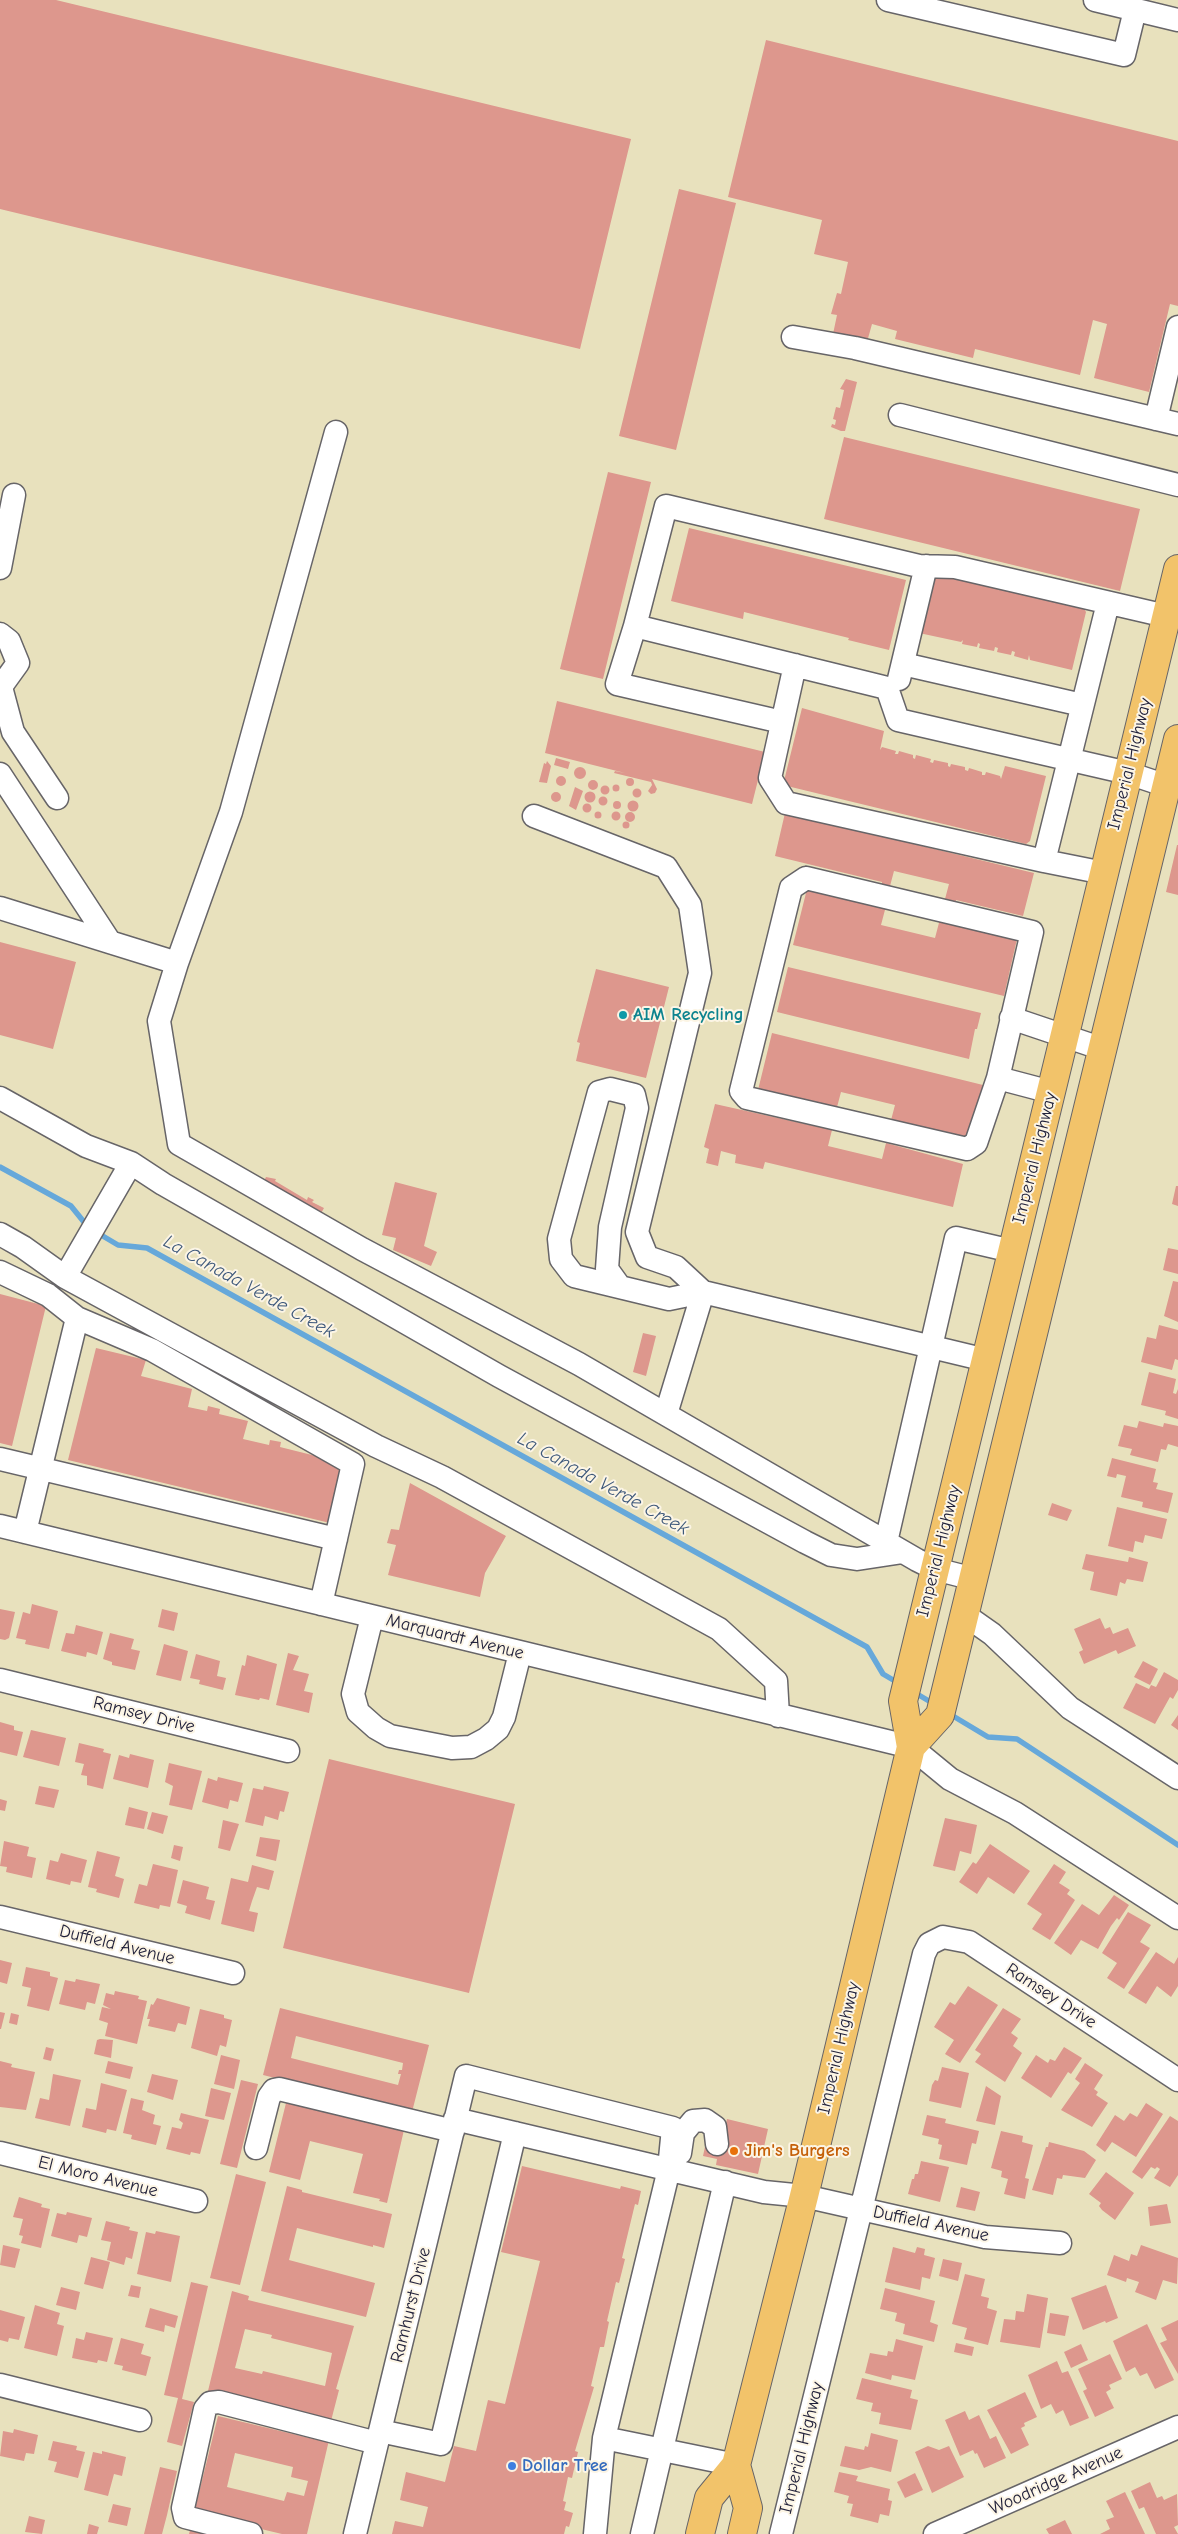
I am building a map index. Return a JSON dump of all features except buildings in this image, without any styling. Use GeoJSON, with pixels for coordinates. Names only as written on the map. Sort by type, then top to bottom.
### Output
{"type":"FeatureCollection","features":[{"type":"Feature","properties":{"kind":"main road","name":"Imperial Highway"},"geometry":{"type":"LineString","coordinates":[[700,2534],[709,2498],[736,2465],[804,2196],[913,1740],[903,1701],[1178,569]]}},
{"type":"Feature","properties":{"kind":"main road","name":"Imperial Highway"},"geometry":{"type":"LineString","coordinates":[[913,1740],[940,1715],[1178,739]]}},
{"type":"Feature","properties":{"kind":"main road","name":"Imperial Highway"},"geometry":{"type":"LineString","coordinates":[[736,2465],[748,2508],[742,2534]]}},
{"type":"Feature","properties":{"kind":"street"},"geometry":{"type":"LineString","coordinates":[[888,0],[1124,56],[1135,10]]}},
{"type":"Feature","properties":{"kind":"street"},"geometry":{"type":"LineString","coordinates":[[1095,0],[1178,20]]}},
{"type":"Feature","properties":{"kind":"street"},"geometry":{"type":"LineString","coordinates":[[1156,419],[1178,327]]}},
{"type":"Feature","properties":{"kind":"street"},"geometry":{"type":"LineString","coordinates":[[793,337],[855,348],[1178,424]]}},
{"type":"Feature","properties":{"kind":"street"},"geometry":{"type":"LineString","coordinates":[[900,415],[1178,485]]}},
{"type":"Feature","properties":{"kind":"street"},"geometry":{"type":"LineString","coordinates":[[336,432],[231,812],[177,963],[159,1021],[179,1144],[362,1249],[579,1364],[934,1569],[974,1579]]}},
{"type":"Feature","properties":{"kind":"street"},"geometry":{"type":"LineString","coordinates":[[0,568],[14,494]]}},
{"type":"Feature","properties":{"kind":"street"},"geometry":{"type":"LineString","coordinates":[[782,722],[617,684],[635,626],[666,506],[926,566],[956,567],[1166,616]]}},
{"type":"Feature","properties":{"kind":"street"},"geometry":{"type":"LineString","coordinates":[[893,705],[926,566]]}},
{"type":"Feature","properties":{"kind":"street"},"geometry":{"type":"LineString","coordinates":[[1044,861],[1108,603]]}},
{"type":"Feature","properties":{"kind":"street"},"geometry":{"type":"LineString","coordinates":[[635,626],[887,688],[898,720],[1128,774],[1167,786]]}},
{"type":"Feature","properties":{"kind":"street"},"geometry":{"type":"LineString","coordinates":[[0,634],[9,641],[18,662],[0,687],[13,732],[58,798]]}},
{"type":"Feature","properties":{"kind":"street"},"geometry":{"type":"LineString","coordinates":[[902,664],[1082,706]]}},
{"type":"Feature","properties":{"kind":"street"},"geometry":{"type":"LineString","coordinates":[[795,665],[770,778],[786,803],[1044,861],[1104,872]]}},
{"type":"Feature","properties":{"kind":"street"},"geometry":{"type":"LineString","coordinates":[[0,774],[110,942]]}},
{"type":"Feature","properties":{"kind":"street"},"geometry":{"type":"LineString","coordinates":[[534,816],[666,867],[690,905],[700,972],[637,1232],[647,1256],[676,1267],[703,1292]]}},
{"type":"Feature","properties":{"kind":"street"},"geometry":{"type":"LineString","coordinates":[[806,878],[1032,932],[1011,1018],[998,1078],[976,1143],[968,1149],[746,1098],[741,1091],[791,888],[806,878]]}},
{"type":"Feature","properties":{"kind":"street"},"geometry":{"type":"LineString","coordinates":[[0,908],[177,963]]}},
{"type":"Feature","properties":{"kind":"street"},"geometry":{"type":"LineString","coordinates":[[1011,1018],[1103,1048]]}},
{"type":"Feature","properties":{"kind":"street"},"geometry":{"type":"LineString","coordinates":[[998,1078],[1051,1092]]}},
{"type":"Feature","properties":{"kind":"street"},"geometry":{"type":"LineString","coordinates":[[620,1287],[607,1269],[610,1227],[637,1108],[634,1095],[610,1089],[599,1092],[559,1239],[561,1259],[574,1276],[620,1287],[668,1298],[703,1292],[986,1360]]}},
{"type":"Feature","properties":{"kind":"street"},"geometry":{"type":"LineString","coordinates":[[0,1098],[86,1146],[131,1163],[163,1184],[499,1376],[805,1542],[832,1555],[857,1559],[895,1547]]}},
{"type":"Feature","properties":{"kind":"street"},"geometry":{"type":"LineString","coordinates":[[626,1159],[653,1166]]}},
{"type":"Feature","properties":{"kind":"street"},"geometry":{"type":"LineString","coordinates":[[64,1278],[131,1163]]}},
{"type":"Feature","properties":{"kind":"street"},"geometry":{"type":"LineString","coordinates":[[0,1234],[24,1247],[64,1278],[376,1446],[442,1477],[719,1629],[776,1680],[778,1716]]}},
{"type":"Feature","properties":{"kind":"street"},"geometry":{"type":"LineString","coordinates":[[895,1547],[933,1346],[956,1238],[1012,1250]]}},
{"type":"Feature","properties":{"kind":"street"},"geometry":{"type":"LineString","coordinates":[[0,1272],[48,1295],[77,1318],[152,1350],[353,1464],[321,1604]]}},
{"type":"Feature","properties":{"kind":"street"},"geometry":{"type":"LineString","coordinates":[[666,1414],[703,1292]]}},
{"type":"Feature","properties":{"kind":"street"},"geometry":{"type":"LineString","coordinates":[[25,1532],[77,1318]]}},
{"type":"Feature","properties":{"kind":"street"},"geometry":{"type":"LineString","coordinates":[[0,1460],[336,1539]]}},
{"type":"Feature","properties":{"kind":"street","name":"Marquardt Avenue"},"geometry":{"type":"LineString","coordinates":[[0,1526],[778,1716],[913,1740]]}},
{"type":"Feature","properties":{"kind":"street"},"geometry":{"type":"LineString","coordinates":[[372,1617],[353,1694],[358,1712],[376,1728],[390,1736],[452,1748],[471,1747],[486,1739],[498,1729],[504,1718],[520,1653]]}},
{"type":"Feature","properties":{"kind":"street"},"geometry":{"type":"LineString","coordinates":[[962,1627],[992,1634],[1070,1708],[1178,1778]]}},
{"type":"Feature","properties":{"kind":"street","name":"Ramsey Drive"},"geometry":{"type":"LineString","coordinates":[[0,1680],[288,1751]]}},
{"type":"Feature","properties":{"kind":"street"},"geometry":{"type":"LineString","coordinates":[[913,1740],[950,1778],[1015,1813],[1178,1918]]}},
{"type":"Feature","properties":{"kind":"street","name":"Duffield Avenue"},"geometry":{"type":"LineString","coordinates":[[0,1917],[233,1973]]}},
{"type":"Feature","properties":{"kind":"street","name":"Ramsey Drive"},"geometry":{"type":"LineString","coordinates":[[924,1954],[929,1944],[942,1937],[969,1942],[1178,2080]]}},
{"type":"Feature","properties":{"kind":"street","name":"Imperial Highway"},"geometry":{"type":"LineString","coordinates":[[780,2534],[924,1954]]}},
{"type":"Feature","properties":{"kind":"street","name":"Ramhurst Drive"},"geometry":{"type":"LineString","coordinates":[[355,2534],[466,2076],[673,2128],[677,2171]]}},
{"type":"Feature","properties":{"kind":"street","name":"Duffield Avenue"},"geometry":{"type":"LineString","coordinates":[[256,2148],[269,2097],[274,2090],[279,2089],[454,2125],[515,2132],[677,2171],[716,2166],[764,2192],[804,2196],[985,2237],[1060,2243]]}},
{"type":"Feature","properties":{"kind":"street"},"geometry":{"type":"LineString","coordinates":[[595,2534],[604,2438],[677,2171],[684,2132],[693,2121],[705,2120],[715,2127],[716,2166],[663,2450],[642,2534]]}},
{"type":"Feature","properties":{"kind":"street"},"geometry":{"type":"LineString","coordinates":[[251,2534],[185,2517],[183,2508],[206,2409],[210,2403],[219,2402],[379,2437],[441,2444],[515,2132]]}},
{"type":"Feature","properties":{"kind":"street","name":"El Moro Avenue"},"geometry":{"type":"LineString","coordinates":[[0,2153],[196,2201]]}},
{"type":"Feature","properties":{"kind":"street"},"geometry":{"type":"LineString","coordinates":[[0,2385],[140,2420]]}},
{"type":"Feature","properties":{"kind":"street","name":"Woodridge Avenue"},"geometry":{"type":"LineString","coordinates":[[935,2534],[1178,2427]]}},
{"type":"Feature","properties":{"kind":"street"},"geometry":{"type":"LineString","coordinates":[[604,2438],[736,2465]]}},
{"type":"Feature","properties":{"kind":"waterway","name":"La Canada Verde Creek"},"geometry":{"type":"LineString","coordinates":[[0,1167],[71,1206],[88,1227]]}},
{"type":"Feature","properties":{"kind":"waterway","name":"La Canada Verde Creek"},"geometry":{"type":"LineString","coordinates":[[96,1232],[118,1245],[147,1248],[867,1647],[883,1674],[900,1684]]}},
{"type":"Feature","properties":{"kind":"waterway","name":"La Canada Verde Creek"},"geometry":{"type":"LineString","coordinates":[[912,1691],[934,1704]]}},
{"type":"Feature","properties":{"kind":"waterway","name":"La Canada Verde Creek"},"geometry":{"type":"LineString","coordinates":[[948,1713],[988,1737],[1017,1739],[1178,1845]]}},
{"type":"Feature","properties":{"kind":"place","name":"AIM Recycling"},"geometry":{"type":"Point","coordinates":[623,1015]}},
{"type":"Feature","properties":{"kind":"place","name":"Jim's Burgers"},"geometry":{"type":"Point","coordinates":[734,2151]}},
{"type":"Feature","properties":{"kind":"place","name":"Dollar Tree"},"geometry":{"type":"Point","coordinates":[512,2466]}}]}
